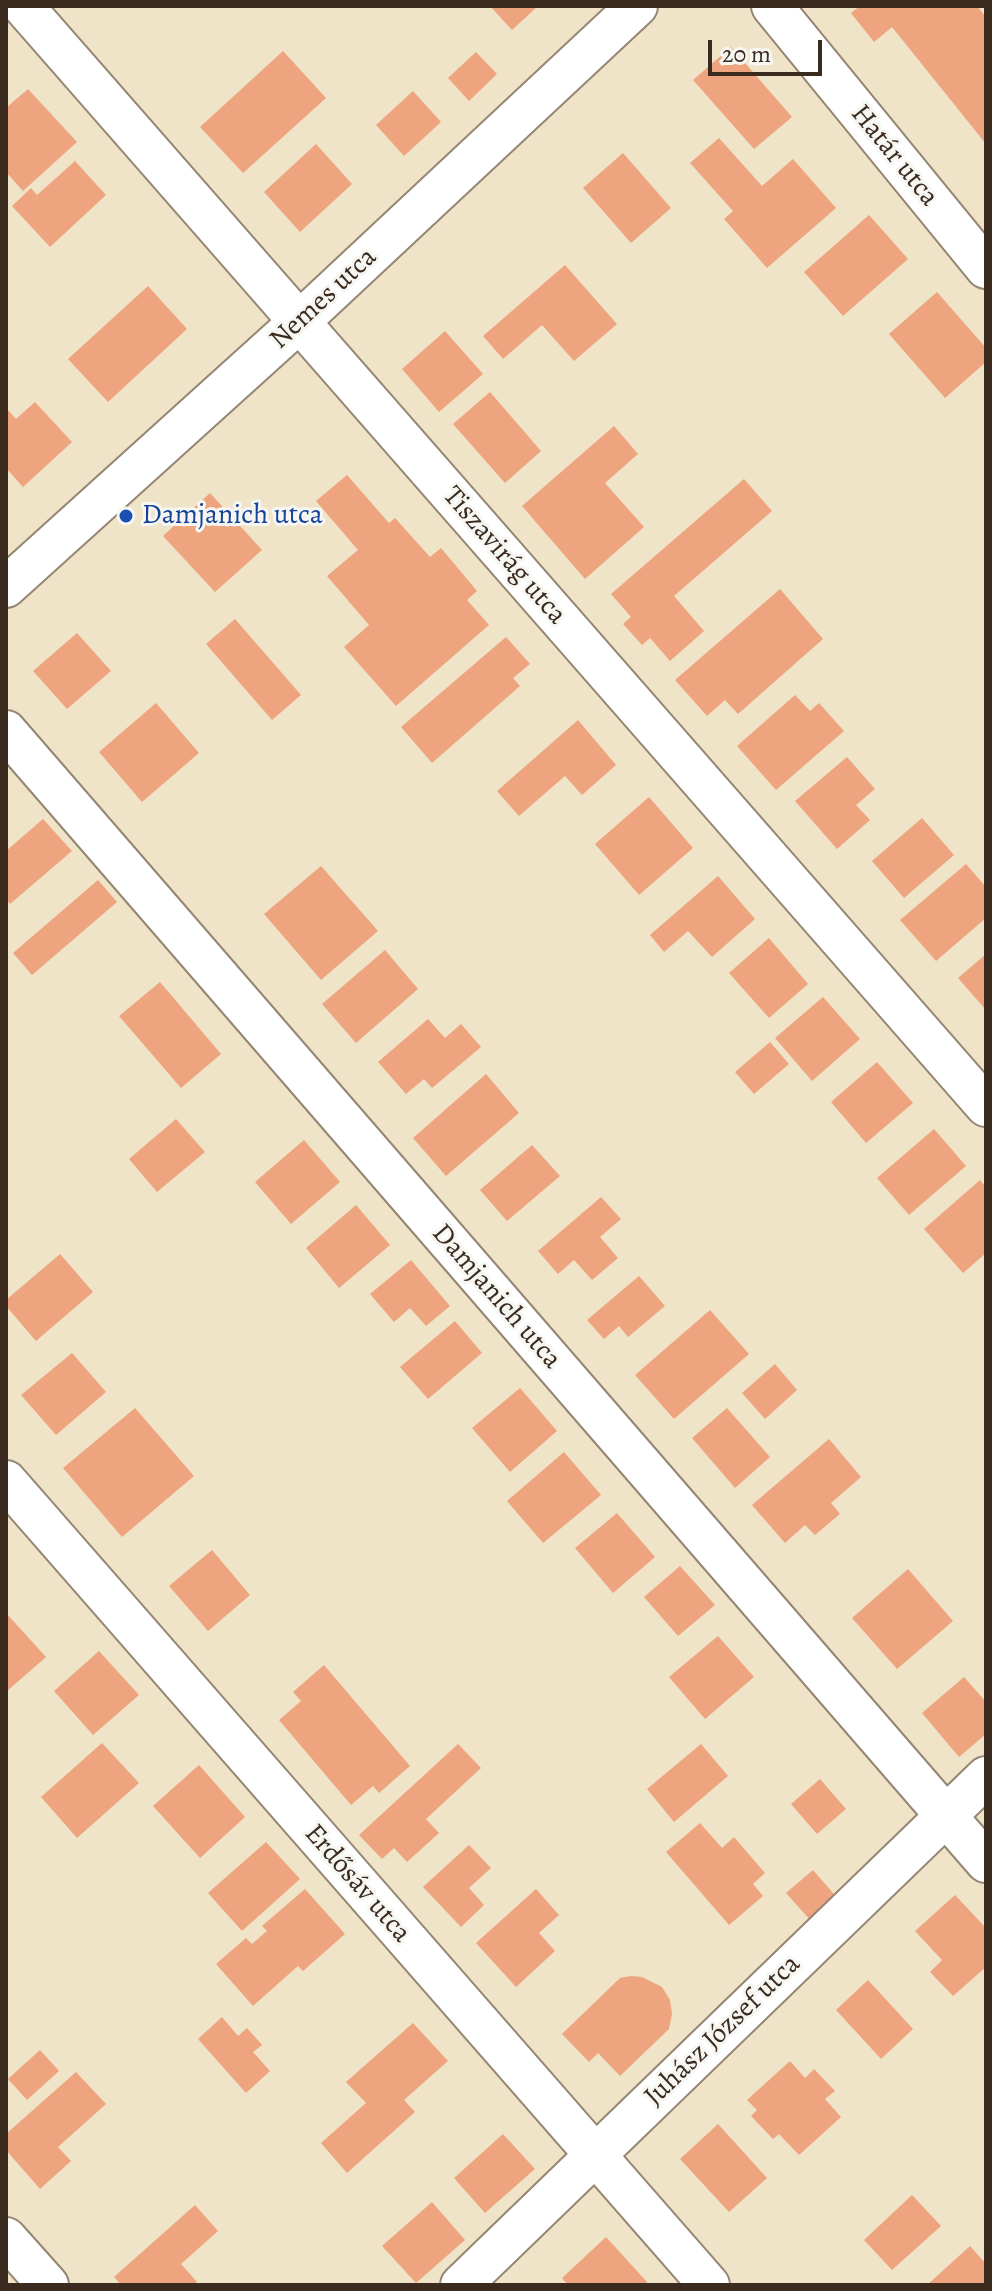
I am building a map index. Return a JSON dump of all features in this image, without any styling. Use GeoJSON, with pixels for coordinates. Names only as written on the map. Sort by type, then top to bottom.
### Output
{"type":"FeatureCollection","features":[{"type":"Feature","properties":{"kind":"street","name":"Tiszavirág utca"},"geometry":{"type":"LineString","coordinates":[[23,6],[986,1106]]}},
{"type":"Feature","properties":{"kind":"street","name":"Nemes utca"},"geometry":{"type":"LineString","coordinates":[[6,587],[299,322],[637,6]]}},
{"type":"Feature","properties":{"kind":"street","name":"Határ utca"},"geometry":{"type":"LineString","coordinates":[[772,6],[986,268]]}},
{"type":"Feature","properties":{"kind":"street","name":"Damjanich utca"},"geometry":{"type":"LineString","coordinates":[[6,731],[986,1862]]}},
{"type":"Feature","properties":{"kind":"street","name":"Erdősáv utca"},"geometry":{"type":"LineString","coordinates":[[6,1481],[709,2285]]}},
{"type":"Feature","properties":{"kind":"street","name":"Juhász József utca"},"geometry":{"type":"LineString","coordinates":[[461,2285],[986,1777]]}},
{"type":"Feature","properties":{"kind":"street"},"geometry":{"type":"LineString","coordinates":[[6,2238],[48,2285]]}},
{"type":"Feature","properties":{"kind":"building"},"geometry":{"type":"Polygon","coordinates":[[[490,6],[538,6],[512,30],[490,6]]]}},
{"type":"Feature","properties":{"kind":"building"},"geometry":{"type":"Polygon","coordinates":[[[860,6],[977,6],[986,17],[986,144],[892,27],[874,42],[851,13],[860,6]]]}},
{"type":"Feature","properties":{"kind":"building"},"geometry":{"type":"Polygon","coordinates":[[[731,47],[792,117],[754,149],[693,80],[731,47]]]}},
{"type":"Feature","properties":{"kind":"building"},"geometry":{"type":"Polygon","coordinates":[[[283,51],[326,98],[243,173],[200,127],[283,51]]]}},
{"type":"Feature","properties":{"kind":"building"},"geometry":{"type":"Polygon","coordinates":[[[476,52],[497,74],[469,101],[448,78],[476,52]]]}},
{"type":"Feature","properties":{"kind":"building"},"geometry":{"type":"Polygon","coordinates":[[[28,89],[77,142],[23,191],[6,172],[6,108],[28,89]]]}},
{"type":"Feature","properties":{"kind":"building"},"geometry":{"type":"Polygon","coordinates":[[[413,91],[441,122],[404,156],[376,125],[413,91]]]}},
{"type":"Feature","properties":{"kind":"building"},"geometry":{"type":"Polygon","coordinates":[[[719,138],[762,186],[793,159],[836,208],[767,268],[724,219],[733,211],[690,163],[719,138]]]}},
{"type":"Feature","properties":{"kind":"building"},"geometry":{"type":"Polygon","coordinates":[[[316,144],[352,184],[300,232],[264,192],[316,144]]]}},
{"type":"Feature","properties":{"kind":"building"},"geometry":{"type":"Polygon","coordinates":[[[623,153],[671,208],[631,243],[583,188],[623,153]]]}},
{"type":"Feature","properties":{"kind":"building"},"geometry":{"type":"Polygon","coordinates":[[[75,161],[106,195],[50,247],[12,206],[31,188],[37,195],[75,161]]]}},
{"type":"Feature","properties":{"kind":"building"},"geometry":{"type":"Polygon","coordinates":[[[869,215],[908,259],[843,316],[804,272],[869,215]]]}},
{"type":"Feature","properties":{"kind":"building"},"geometry":{"type":"Polygon","coordinates":[[[565,265],[617,324],[574,361],[542,325],[503,359],[483,336],[565,265]]]}},
{"type":"Feature","properties":{"kind":"building"},"geometry":{"type":"Polygon","coordinates":[[[148,286],[187,329],[108,402],[68,359],[148,286]]]}},
{"type":"Feature","properties":{"kind":"building"},"geometry":{"type":"Polygon","coordinates":[[[937,292],[986,348],[986,362],[945,398],[889,334],[937,292]]]}},
{"type":"Feature","properties":{"kind":"building"},"geometry":{"type":"Polygon","coordinates":[[[445,331],[483,374],[439,412],[402,369],[445,331]]]}},
{"type":"Feature","properties":{"kind":"building"},"geometry":{"type":"Polygon","coordinates":[[[490,392],[541,451],[505,483],[453,424],[490,392]]]}},
{"type":"Feature","properties":{"kind":"building"},"geometry":{"type":"Polygon","coordinates":[[[35,402],[72,442],[23,487],[6,468],[6,408],[16,419],[35,402]]]}},
{"type":"Feature","properties":{"kind":"building"},"geometry":{"type":"Polygon","coordinates":[[[614,426],[638,454],[605,483],[644,527],[585,579],[522,506],[614,426]]]}},
{"type":"Feature","properties":{"kind":"building"},"geometry":{"type":"Polygon","coordinates":[[[347,475],[389,523],[395,518],[430,557],[441,548],[477,591],[467,600],[489,625],[396,706],[344,647],[369,625],[327,576],[358,550],[316,501],[347,475]]]}},
{"type":"Feature","properties":{"kind":"building"},"geometry":{"type":"Polygon","coordinates":[[[744,479],[772,511],[674,596],[704,631],[670,661],[650,638],[642,645],[623,624],[631,617],[611,594],[744,479]]]}},
{"type":"Feature","properties":{"kind":"building"},"geometry":{"type":"Polygon","coordinates":[[[210,493],[262,550],[215,592],[163,536],[210,493]]]}},
{"type":"Feature","properties":{"kind":"building"},"geometry":{"type":"Polygon","coordinates":[[[780,589],[823,639],[738,714],[725,700],[707,716],[675,680],[780,589]]]}},
{"type":"Feature","properties":{"kind":"building"},"geometry":{"type":"Polygon","coordinates":[[[235,619],[301,695],[272,720],[206,644],[235,619]]]}},
{"type":"Feature","properties":{"kind":"building"},"geometry":{"type":"Polygon","coordinates":[[[77,633],[111,671],[67,709],[33,671],[77,633]]]}},
{"type":"Feature","properties":{"kind":"building"},"geometry":{"type":"Polygon","coordinates":[[[506,637],[530,664],[513,678],[520,686],[432,763],[401,727],[506,637]]]}},
{"type":"Feature","properties":{"kind":"building"},"geometry":{"type":"Polygon","coordinates":[[[795,695],[810,711],[819,703],[844,731],[776,790],[737,746],[795,695]]]}},
{"type":"Feature","properties":{"kind":"building"},"geometry":{"type":"Polygon","coordinates":[[[156,703],[199,753],[142,802],[99,752],[156,703]]]}},
{"type":"Feature","properties":{"kind":"building"},"geometry":{"type":"Polygon","coordinates":[[[578,720],[616,765],[582,795],[565,776],[519,816],[497,791],[578,720]]]}},
{"type":"Feature","properties":{"kind":"building"},"geometry":{"type":"Polygon","coordinates":[[[847,757],[875,789],[856,805],[870,820],[837,849],[795,801],[847,757]]]}},
{"type":"Feature","properties":{"kind":"building"},"geometry":{"type":"Polygon","coordinates":[[[649,797],[693,848],[639,895],[595,844],[649,797]]]}},
{"type":"Feature","properties":{"kind":"building"},"geometry":{"type":"Polygon","coordinates":[[[922,818],[954,855],[904,898],[872,861],[922,818]]]}},
{"type":"Feature","properties":{"kind":"building"},"geometry":{"type":"Polygon","coordinates":[[[43,819],[72,851],[10,904],[6,899],[6,851],[43,819]]]}},
{"type":"Feature","properties":{"kind":"building"},"geometry":{"type":"Polygon","coordinates":[[[966,864],[986,887],[986,918],[936,961],[900,920],[966,864]]]}},
{"type":"Feature","properties":{"kind":"building"},"geometry":{"type":"Polygon","coordinates":[[[321,866],[378,931],[321,980],[264,914],[321,866]]]}},
{"type":"Feature","properties":{"kind":"building"},"geometry":{"type":"Polygon","coordinates":[[[718,876],[755,919],[712,957],[688,931],[664,952],[650,935],[718,876]]]}},
{"type":"Feature","properties":{"kind":"building"},"geometry":{"type":"Polygon","coordinates":[[[98,880],[117,902],[32,975],[13,953],[98,880]]]}},
{"type":"Feature","properties":{"kind":"building"},"geometry":{"type":"Polygon","coordinates":[[[769,938],[808,984],[769,1018],[729,973],[769,938]]]}},
{"type":"Feature","properties":{"kind":"building"},"geometry":{"type":"Polygon","coordinates":[[[385,950],[418,989],[356,1043],[322,1004],[385,950]]]}},
{"type":"Feature","properties":{"kind":"building"},"geometry":{"type":"Polygon","coordinates":[[[986,954],[986,1010],[958,978],[986,954]]]}},
{"type":"Feature","properties":{"kind":"building"},"geometry":{"type":"Polygon","coordinates":[[[160,982],[221,1054],[181,1088],[119,1016],[160,982]]]}},
{"type":"Feature","properties":{"kind":"building"},"geometry":{"type":"Polygon","coordinates":[[[823,997],[860,1039],[812,1081],[775,1038],[823,997]]]}},
{"type":"Feature","properties":{"kind":"building"},"geometry":{"type":"Polygon","coordinates":[[[428,1019],[445,1038],[461,1024],[481,1047],[432,1088],[424,1079],[406,1094],[378,1062],[428,1019]]]}},
{"type":"Feature","properties":{"kind":"building"},"geometry":{"type":"Polygon","coordinates":[[[770,1042],[789,1064],[754,1094],[735,1072],[770,1042]]]}},
{"type":"Feature","properties":{"kind":"building"},"geometry":{"type":"Polygon","coordinates":[[[877,1062],[913,1103],[866,1143],[831,1102],[877,1062]]]}},
{"type":"Feature","properties":{"kind":"building"},"geometry":{"type":"Polygon","coordinates":[[[486,1074],[519,1113],[446,1176],[413,1138],[486,1074]]]}},
{"type":"Feature","properties":{"kind":"building"},"geometry":{"type":"Polygon","coordinates":[[[176,1119],[205,1152],[157,1192],[129,1159],[176,1119]]]}},
{"type":"Feature","properties":{"kind":"building"},"geometry":{"type":"Polygon","coordinates":[[[934,1129],[966,1166],[909,1215],[877,1178],[934,1129]]]}},
{"type":"Feature","properties":{"kind":"building"},"geometry":{"type":"Polygon","coordinates":[[[304,1140],[340,1182],[291,1224],[255,1182],[304,1140]]]}},
{"type":"Feature","properties":{"kind":"building"},"geometry":{"type":"Polygon","coordinates":[[[532,1145],[560,1176],[507,1221],[480,1190],[532,1145]]]}},
{"type":"Feature","properties":{"kind":"building"},"geometry":{"type":"Polygon","coordinates":[[[980,1180],[986,1187],[986,1253],[963,1273],[924,1229],[980,1180]]]}},
{"type":"Feature","properties":{"kind":"building"},"geometry":{"type":"Polygon","coordinates":[[[601,1197],[621,1219],[600,1237],[618,1258],[592,1280],[574,1260],[558,1274],[538,1251],[601,1197]]]}},
{"type":"Feature","properties":{"kind":"building"},"geometry":{"type":"Polygon","coordinates":[[[356,1205],[390,1245],[339,1288],[306,1248],[356,1205]]]}},
{"type":"Feature","properties":{"kind":"building"},"geometry":{"type":"Polygon","coordinates":[[[60,1254],[93,1292],[36,1341],[6,1306],[6,1300],[60,1254]]]}},
{"type":"Feature","properties":{"kind":"building"},"geometry":{"type":"Polygon","coordinates":[[[411,1260],[450,1306],[426,1326],[410,1308],[394,1322],[370,1294],[411,1260]]]}},
{"type":"Feature","properties":{"kind":"building"},"geometry":{"type":"Polygon","coordinates":[[[639,1276],[665,1306],[628,1337],[619,1326],[604,1339],[587,1320],[639,1276]]]}},
{"type":"Feature","properties":{"kind":"building"},"geometry":{"type":"Polygon","coordinates":[[[710,1310],[749,1354],[674,1419],[635,1375],[710,1310]]]}},
{"type":"Feature","properties":{"kind":"building"},"geometry":{"type":"Polygon","coordinates":[[[455,1321],[482,1353],[428,1399],[400,1367],[455,1321]]]}},
{"type":"Feature","properties":{"kind":"building"},"geometry":{"type":"Polygon","coordinates":[[[72,1353],[106,1392],[56,1435],[21,1395],[72,1353]]]}},
{"type":"Feature","properties":{"kind":"building"},"geometry":{"type":"Polygon","coordinates":[[[775,1364],[797,1390],[765,1419],[742,1393],[775,1364]]]}},
{"type":"Feature","properties":{"kind":"building"},"geometry":{"type":"Polygon","coordinates":[[[520,1388],[557,1431],[510,1472],[472,1428],[520,1388]]]}},
{"type":"Feature","properties":{"kind":"building"},"geometry":{"type":"Polygon","coordinates":[[[135,1408],[194,1476],[122,1537],[63,1468],[135,1408]]]}},
{"type":"Feature","properties":{"kind":"building"},"geometry":{"type":"Polygon","coordinates":[[[727,1408],[770,1457],[735,1488],[692,1438],[727,1408]]]}},
{"type":"Feature","properties":{"kind":"building"},"geometry":{"type":"Polygon","coordinates":[[[829,1439],[861,1477],[831,1503],[840,1514],[815,1535],[805,1525],[785,1543],[752,1505],[829,1439]]]}},
{"type":"Feature","properties":{"kind":"building"},"geometry":{"type":"Polygon","coordinates":[[[564,1452],[601,1495],[543,1543],[507,1501],[564,1452]]]}},
{"type":"Feature","properties":{"kind":"building"},"geometry":{"type":"Polygon","coordinates":[[[617,1513],[655,1557],[613,1593],[575,1548],[617,1513]]]}},
{"type":"Feature","properties":{"kind":"building"},"geometry":{"type":"Polygon","coordinates":[[[212,1550],[250,1595],[208,1631],[169,1586],[212,1550]]]}},
{"type":"Feature","properties":{"kind":"building"},"geometry":{"type":"Polygon","coordinates":[[[680,1566],[715,1605],[678,1636],[644,1597],[680,1566]]]}},
{"type":"Feature","properties":{"kind":"building"},"geometry":{"type":"Polygon","coordinates":[[[908,1569],[953,1621],[897,1669],[852,1618],[908,1569]]]}},
{"type":"Feature","properties":{"kind":"building"},"geometry":{"type":"Polygon","coordinates":[[[6,1613],[46,1657],[6,1692],[6,1613]]]}},
{"type":"Feature","properties":{"kind":"building"},"geometry":{"type":"Polygon","coordinates":[[[718,1636],[754,1677],[705,1719],[669,1677],[718,1636]]]}},
{"type":"Feature","properties":{"kind":"building"},"geometry":{"type":"Polygon","coordinates":[[[99,1651],[139,1695],[93,1735],[54,1691],[99,1651]]]}},
{"type":"Feature","properties":{"kind":"building"},"geometry":{"type":"Polygon","coordinates":[[[324,1665],[410,1766],[379,1793],[373,1786],[351,1805],[279,1720],[301,1701],[293,1692],[324,1665]]]}},
{"type":"Feature","properties":{"kind":"building"},"geometry":{"type":"Polygon","coordinates":[[[964,1677],[986,1702],[986,1734],[959,1757],[922,1713],[964,1677]]]}},
{"type":"Feature","properties":{"kind":"building"},"geometry":{"type":"Polygon","coordinates":[[[102,1743],[139,1783],[77,1838],[41,1797],[102,1743]]]}},
{"type":"Feature","properties":{"kind":"building"},"geometry":{"type":"Polygon","coordinates":[[[458,1744],[481,1768],[426,1819],[439,1833],[407,1862],[394,1848],[382,1859],[359,1835],[458,1744]]]}},
{"type":"Feature","properties":{"kind":"building"},"geometry":{"type":"Polygon","coordinates":[[[701,1744],[728,1776],[674,1822],[647,1789],[701,1744]]]}},
{"type":"Feature","properties":{"kind":"building"},"geometry":{"type":"Polygon","coordinates":[[[199,1765],[245,1817],[200,1858],[153,1806],[199,1765]]]}},
{"type":"Feature","properties":{"kind":"building"},"geometry":{"type":"Polygon","coordinates":[[[820,1779],[846,1809],[817,1834],[791,1804],[820,1779]]]}},
{"type":"Feature","properties":{"kind":"building"},"geometry":{"type":"Polygon","coordinates":[[[700,1823],[722,1848],[734,1837],[765,1873],[753,1884],[763,1896],[729,1925],[666,1852],[700,1823]]]}},
{"type":"Feature","properties":{"kind":"building"},"geometry":{"type":"Polygon","coordinates":[[[266,1842],[300,1879],[242,1931],[208,1893],[266,1842]]]}},
{"type":"Feature","properties":{"kind":"building"},"geometry":{"type":"Polygon","coordinates":[[[469,1845],[491,1868],[469,1888],[484,1905],[461,1927],[423,1887],[469,1845]]]}},
{"type":"Feature","properties":{"kind":"building"},"geometry":{"type":"Polygon","coordinates":[[[813,1870],[839,1900],[812,1922],[786,1893],[813,1870]]]}},
{"type":"Feature","properties":{"kind":"building"},"geometry":{"type":"Polygon","coordinates":[[[305,1889],[345,1934],[303,1971],[298,1966],[253,2006],[216,1964],[246,1938],[252,1944],[267,1931],[262,1926],[305,1889]]]}},
{"type":"Feature","properties":{"kind":"building"},"geometry":{"type":"Polygon","coordinates":[[[536,1889],[559,1915],[539,1933],[555,1951],[516,1987],[476,1943],[536,1889]]]}},
{"type":"Feature","properties":{"kind":"building"},"geometry":{"type":"Polygon","coordinates":[[[955,1895],[986,1928],[986,1967],[953,1996],[930,1972],[942,1960],[915,1931],[955,1895]]]}},
{"type":"Feature","properties":{"kind":"building"},"geometry":{"type":"Polygon","coordinates":[[[642,1977],[662,1987],[670,2000],[672,2014],[669,2029],[620,2076],[598,2053],[589,2062],[562,2034],[620,1978],[642,1977]]]}},
{"type":"Feature","properties":{"kind":"building"},"geometry":{"type":"Polygon","coordinates":[[[868,1980],[913,2029],[881,2059],[836,2010],[868,1980]]]}},
{"type":"Feature","properties":{"kind":"building"},"geometry":{"type":"Polygon","coordinates":[[[222,2017],[238,2036],[247,2028],[262,2045],[253,2052],[270,2071],[246,2093],[198,2039],[222,2017]]]}},
{"type":"Feature","properties":{"kind":"building"},"geometry":{"type":"Polygon","coordinates":[[[413,2023],[448,2061],[404,2100],[415,2112],[347,2173],[321,2143],[366,2103],[346,2082],[413,2023]]]}},
{"type":"Feature","properties":{"kind":"building"},"geometry":{"type":"Polygon","coordinates":[[[40,2050],[59,2071],[27,2100],[8,2079],[40,2050]]]}},
{"type":"Feature","properties":{"kind":"building"},"geometry":{"type":"Polygon","coordinates":[[[790,2061],[805,2078],[814,2069],[835,2091],[825,2099],[841,2117],[799,2155],[779,2134],[773,2139],[751,2116],[757,2110],[747,2100],[790,2061]]]}},
{"type":"Feature","properties":{"kind":"building"},"geometry":{"type":"Polygon","coordinates":[[[76,2072],[106,2104],[58,2147],[71,2161],[40,2189],[6,2150],[6,2134],[76,2072]]]}},
{"type":"Feature","properties":{"kind":"building"},"geometry":{"type":"Polygon","coordinates":[[[718,2124],[767,2178],[729,2212],[680,2159],[718,2124]]]}},
{"type":"Feature","properties":{"kind":"building"},"geometry":{"type":"Polygon","coordinates":[[[503,2134],[535,2169],[485,2213],[454,2178],[503,2134]]]}},
{"type":"Feature","properties":{"kind":"building"},"geometry":{"type":"Polygon","coordinates":[[[912,2195],[941,2226],[892,2270],[864,2240],[912,2195]]]}},
{"type":"Feature","properties":{"kind":"building"},"geometry":{"type":"Polygon","coordinates":[[[432,2202],[465,2240],[416,2283],[382,2246],[432,2202]]]}},
{"type":"Feature","properties":{"kind":"building"},"geometry":{"type":"Polygon","coordinates":[[[195,2205],[218,2231],[181,2264],[197,2282],[194,2285],[121,2285],[114,2277],[195,2205]]]}},
{"type":"Feature","properties":{"kind":"building"},"geometry":{"type":"Polygon","coordinates":[[[606,2237],[647,2282],[644,2285],[568,2285],[562,2278],[606,2237]]]}},
{"type":"Feature","properties":{"kind":"building"},"geometry":{"type":"Polygon","coordinates":[[[970,2246],[986,2264],[986,2285],[927,2285],[970,2246]]]}},
{"type":"Feature","properties":{"kind":"place","name":"Damjanich utca"},"geometry":{"type":"Point","coordinates":[126,516]}}]}
